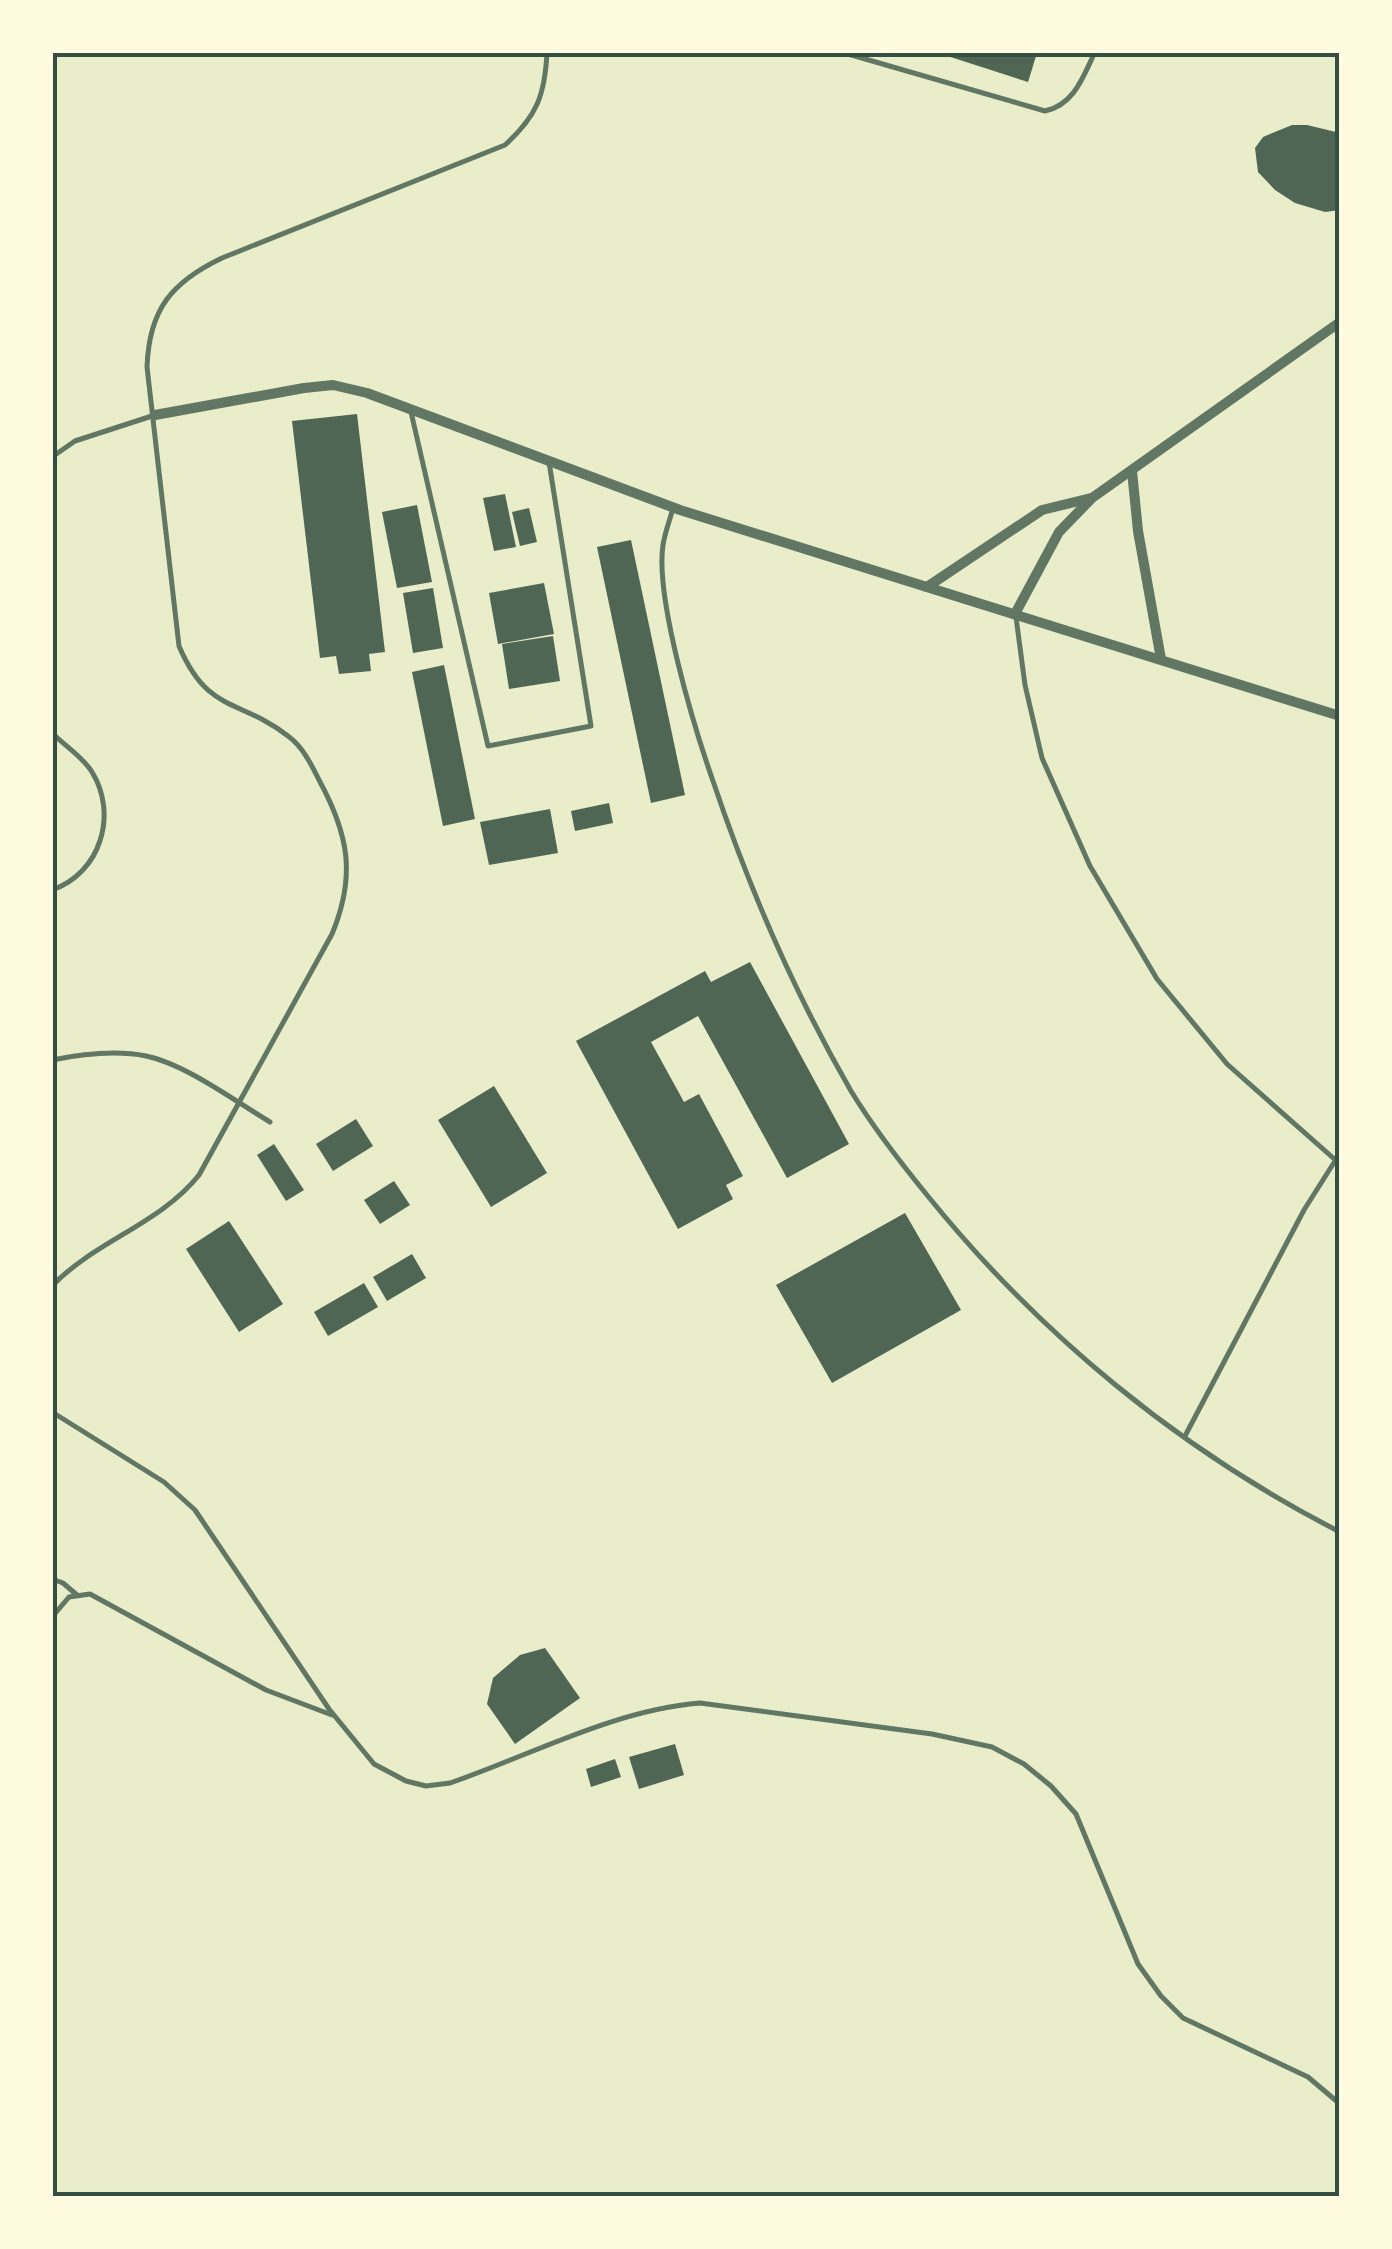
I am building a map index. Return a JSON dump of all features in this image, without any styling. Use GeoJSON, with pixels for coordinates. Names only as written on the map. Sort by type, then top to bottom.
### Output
{"type":"FeatureCollection","features":[{"type":"Feature","properties":{"kind":"street"},"geometry":{"type":"LineString","coordinates":[[1015,614],[1058,532],[1092,498],[1340,322]]}},
{"type":"Feature","properties":{"kind":"street"},"geometry":{"type":"LineString","coordinates":[[155,415],[333,385],[367,393],[673,508],[1340,716]]}},
{"type":"Feature","properties":{"kind":"street"},"geometry":{"type":"LineString","coordinates":[[1132,471],[1138,531],[1161,659]]}},
{"type":"Feature","properties":{"kind":"street"},"geometry":{"type":"LineString","coordinates":[[927,587],[1042,510],[1092,498]]}},
{"type":"Feature","properties":{"kind":"lane"},"geometry":{"type":"LineString","coordinates":[[52,1286],[78,1262],[183,1194],[240,1104],[332,934],[344,903],[346,854],[340,826],[306,756],[293,740],[268,722],[217,699],[200,685],[179,646],[148,366],[148,344],[156,318],[170,291],[193,272],[505,145],[520,131],[540,101],[546,82],[547,52]]}},
{"type":"Feature","properties":{"kind":"lane"},"geometry":{"type":"LineString","coordinates":[[841,52],[1045,111],[1058,108],[1069,99],[1095,52]]}},
{"type":"Feature","properties":{"kind":"lane"},"geometry":{"type":"LineString","coordinates":[[411,410],[488,746],[591,726],[549,462]]}},
{"type":"Feature","properties":{"kind":"lane"},"geometry":{"type":"LineString","coordinates":[[52,457],[75,442],[155,415]]}},
{"type":"Feature","properties":{"kind":"lane"},"geometry":{"type":"LineString","coordinates":[[673,508],[662,566],[673,633],[701,746],[739,858],[766,922],[853,1094],[963,1240],[1034,1313],[1104,1376],[1184,1437],[1282,1502],[1340,1532]]}},
{"type":"Feature","properties":{"kind":"lane"},"geometry":{"type":"LineString","coordinates":[[1015,614],[1042,758],[1090,866],[1157,979],[1227,1064],[1338,1164],[1304,1210],[1184,1437]]}},
{"type":"Feature","properties":{"kind":"lane"},"geometry":{"type":"LineString","coordinates":[[52,733],[90,767],[100,787],[106,817],[100,845],[86,866],[66,886],[52,890]]}},
{"type":"Feature","properties":{"kind":"lane"},"geometry":{"type":"LineString","coordinates":[[52,1060],[98,1054],[148,1056],[270,1122]]}},
{"type":"Feature","properties":{"kind":"lane"},"geometry":{"type":"LineString","coordinates":[[52,1412],[164,1482],[195,1510],[335,1716],[374,1764],[406,1782],[426,1786],[466,1778],[666,1706],[700,1702],[932,1734],[992,1748],[1024,1764],[1052,1786],[1076,1814],[1138,1964],[1161,1996],[1183,2018],[1308,2077],[1340,2104]]}},
{"type":"Feature","properties":{"kind":"lane"},"geometry":{"type":"LineString","coordinates":[[52,1579],[64,1583],[77,1595]]}},
{"type":"Feature","properties":{"kind":"lane"},"geometry":{"type":"LineString","coordinates":[[52,1617],[61,1604],[77,1595],[90,1594],[266,1690],[335,1716]]}},
{"type":"Feature","properties":{"kind":"building"},"geometry":{"type":"Polygon","coordinates":[[[935,52],[1034,52],[1037,53],[1028,82],[935,52]]]}},
{"type":"Feature","properties":{"kind":"building"},"geometry":{"type":"Polygon","coordinates":[[[1292,125],[1340,133],[1340,210],[1325,212],[1295,203],[1258,172],[1255,148],[1263,137],[1292,125]]]}},
{"type":"Feature","properties":{"kind":"building"},"geometry":{"type":"Polygon","coordinates":[[[357,414],[385,652],[369,654],[371,671],[339,674],[336,656],[320,658],[292,421],[357,414]]]}},
{"type":"Feature","properties":{"kind":"building"},"geometry":{"type":"Polygon","coordinates":[[[505,494],[516,547],[494,551],[483,498],[505,494]]]}},
{"type":"Feature","properties":{"kind":"building"},"geometry":{"type":"Polygon","coordinates":[[[417,505],[432,582],[397,588],[382,512],[417,505]]]}},
{"type":"Feature","properties":{"kind":"building"},"geometry":{"type":"Polygon","coordinates":[[[529,508],[537,542],[520,546],[512,512],[529,508]]]}},
{"type":"Feature","properties":{"kind":"building"},"geometry":{"type":"Polygon","coordinates":[[[631,540],[685,795],[651,803],[597,547],[631,540]]]}},
{"type":"Feature","properties":{"kind":"building"},"geometry":{"type":"Polygon","coordinates":[[[544,583],[554,634],[498,644],[489,593],[544,583]]]}},
{"type":"Feature","properties":{"kind":"building"},"geometry":{"type":"Polygon","coordinates":[[[433,588],[443,648],[413,653],[403,593],[433,588]]]}},
{"type":"Feature","properties":{"kind":"building"},"geometry":{"type":"Polygon","coordinates":[[[553,636],[560,681],[509,689],[502,644],[553,636]]]}},
{"type":"Feature","properties":{"kind":"building"},"geometry":{"type":"Polygon","coordinates":[[[444,665],[475,819],[443,826],[412,672],[444,665]]]}},
{"type":"Feature","properties":{"kind":"building"},"geometry":{"type":"Polygon","coordinates":[[[609,803],[613,823],[575,831],[571,811],[609,803]]]}},
{"type":"Feature","properties":{"kind":"building"},"geometry":{"type":"Polygon","coordinates":[[[550,809],[558,853],[489,865],[480,822],[550,809]]]}},
{"type":"Feature","properties":{"kind":"building"},"geometry":{"type":"Polygon","coordinates":[[[750,962],[849,1144],[787,1178],[698,1016],[651,1042],[684,1102],[699,1094],[743,1176],[726,1185],[733,1199],[678,1229],[576,1041],[705,971],[711,982],[750,962]]]}},
{"type":"Feature","properties":{"kind":"building"},"geometry":{"type":"Polygon","coordinates":[[[494,1086],[547,1173],[491,1207],[438,1120],[494,1086]]]}},
{"type":"Feature","properties":{"kind":"building"},"geometry":{"type":"Polygon","coordinates":[[[356,1119],[373,1146],[333,1171],[316,1144],[356,1119]]]}},
{"type":"Feature","properties":{"kind":"building"},"geometry":{"type":"Polygon","coordinates":[[[274,1144],[304,1190],[286,1201],[257,1155],[274,1144]]]}},
{"type":"Feature","properties":{"kind":"building"},"geometry":{"type":"Polygon","coordinates":[[[394,1181],[410,1205],[380,1224],[364,1200],[394,1181]]]}},
{"type":"Feature","properties":{"kind":"building"},"geometry":{"type":"Polygon","coordinates":[[[905,1213],[961,1310],[832,1383],[776,1285],[905,1213]]]}},
{"type":"Feature","properties":{"kind":"building"},"geometry":{"type":"Polygon","coordinates":[[[229,1221],[283,1304],[239,1332],[186,1249],[229,1221]]]}},
{"type":"Feature","properties":{"kind":"building"},"geometry":{"type":"Polygon","coordinates":[[[412,1254],[426,1278],[387,1301],[373,1277],[412,1254]]]}},
{"type":"Feature","properties":{"kind":"building"},"geometry":{"type":"Polygon","coordinates":[[[364,1283],[378,1307],[328,1336],[314,1312],[364,1283]]]}},
{"type":"Feature","properties":{"kind":"building"},"geometry":{"type":"Polygon","coordinates":[[[545,1648],[580,1698],[515,1744],[487,1704],[493,1678],[520,1655],[545,1648]]]}},
{"type":"Feature","properties":{"kind":"building"},"geometry":{"type":"Polygon","coordinates":[[[675,1744],[684,1775],[639,1789],[629,1757],[675,1744]]]}},
{"type":"Feature","properties":{"kind":"building"},"geometry":{"type":"Polygon","coordinates":[[[615,1759],[621,1777],[591,1787],[586,1769],[615,1759]]]}}]}
